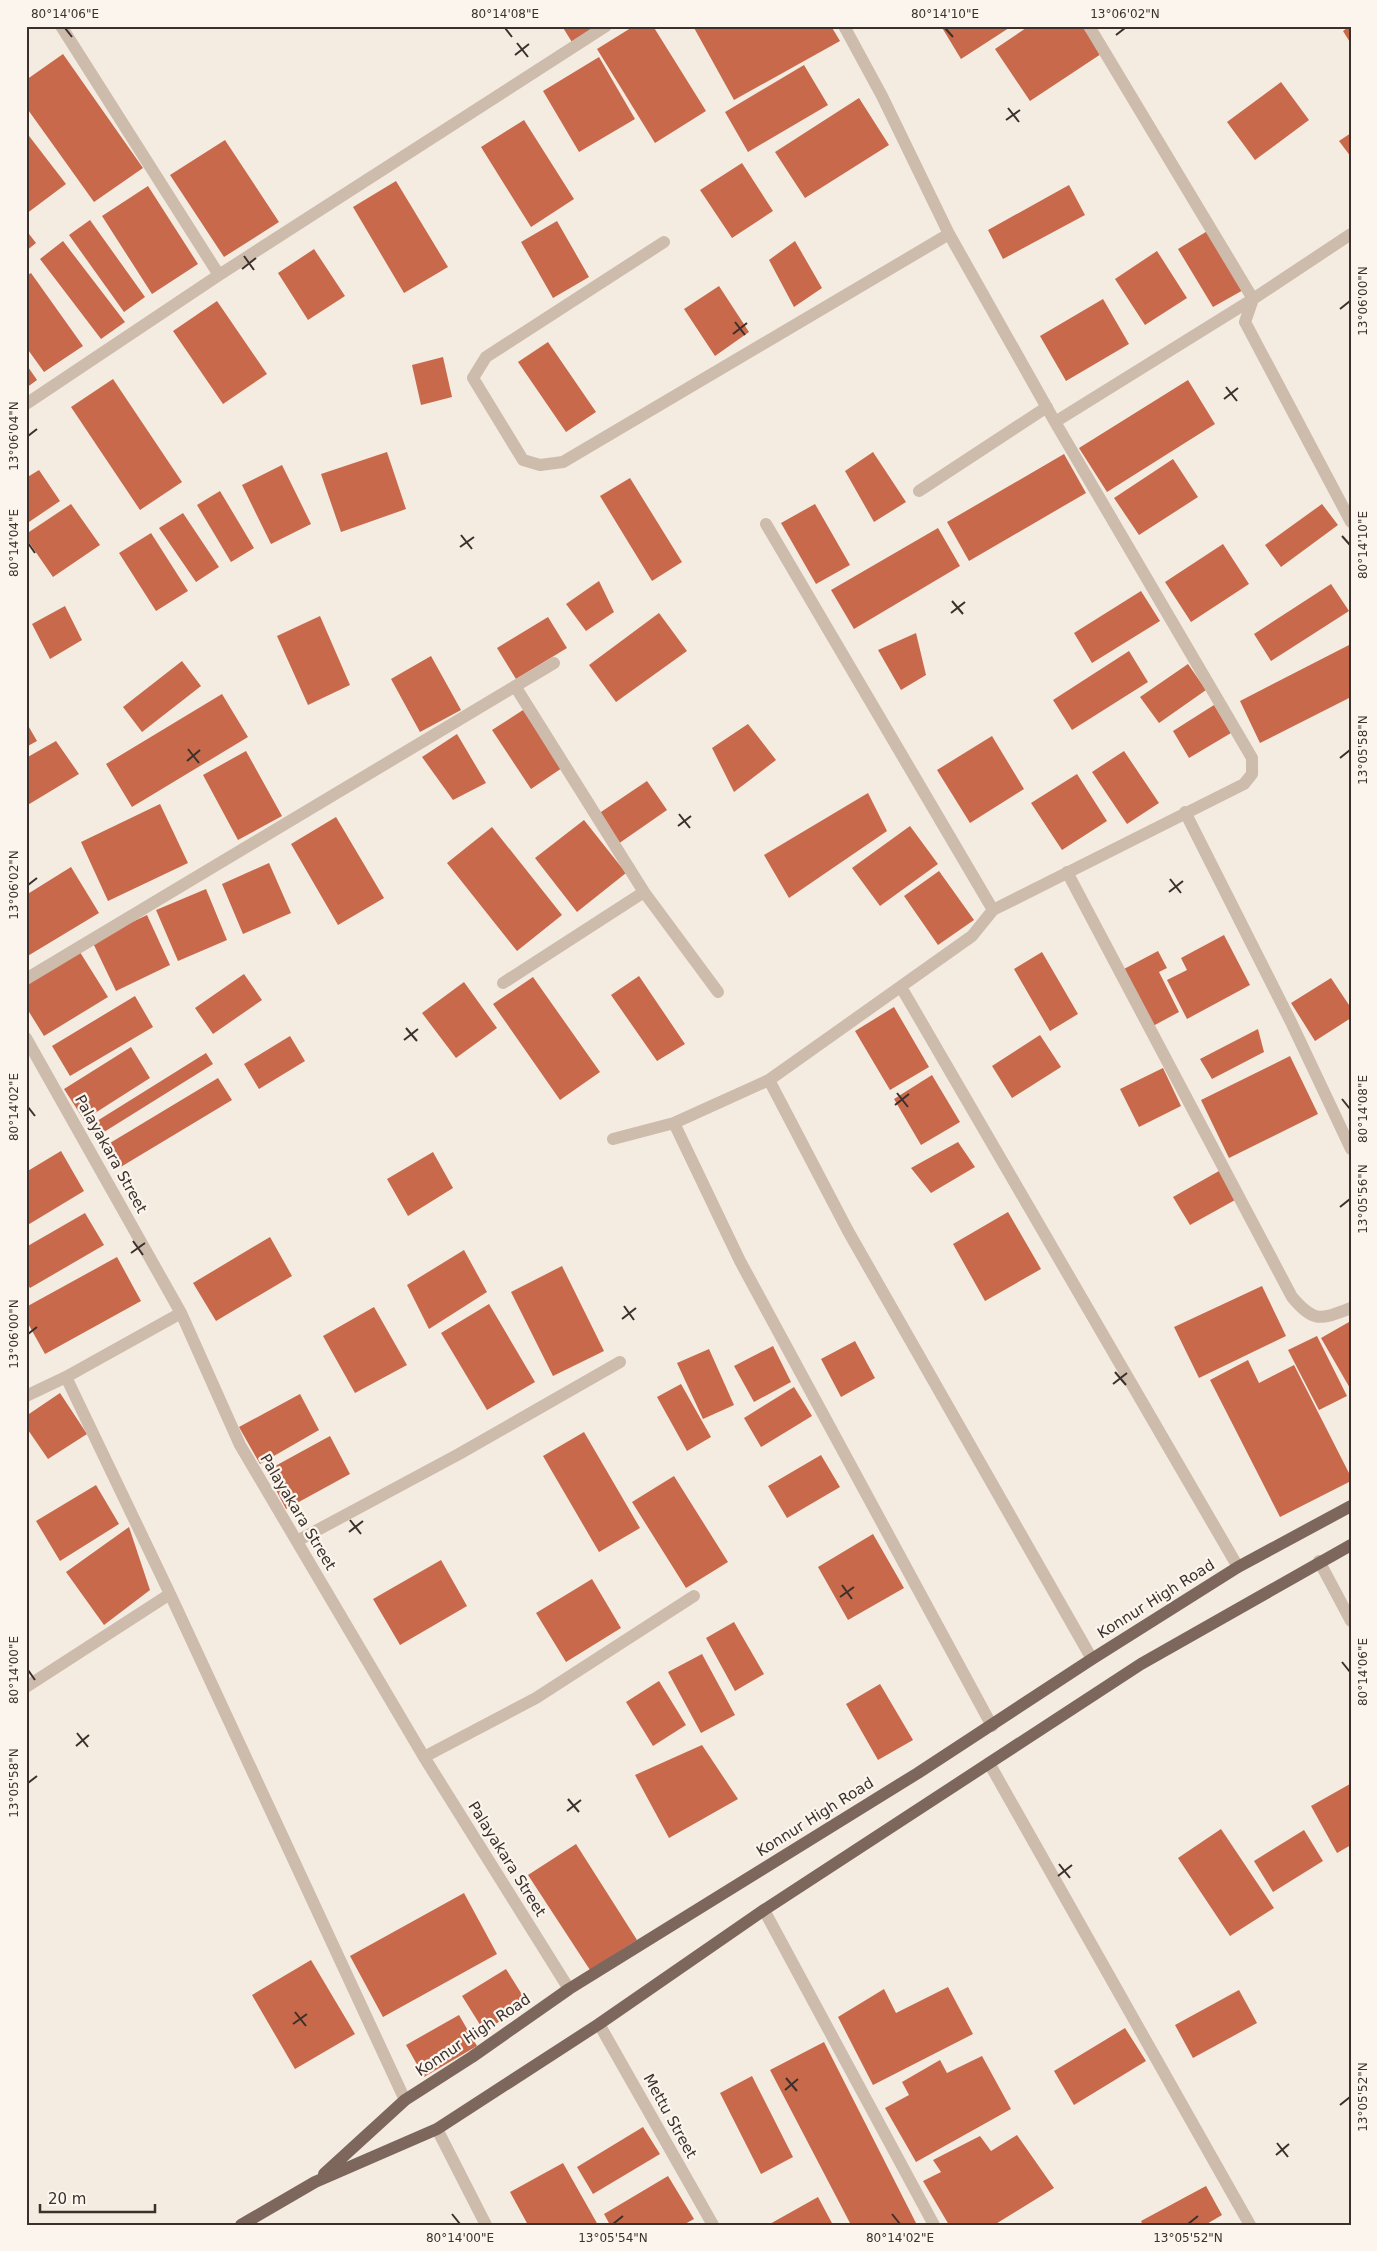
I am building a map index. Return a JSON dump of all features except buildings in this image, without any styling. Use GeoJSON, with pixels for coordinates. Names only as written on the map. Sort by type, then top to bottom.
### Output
{"type":"FeatureCollection","features":[{"type":"Feature","properties":{"kind":"main road","name":"Konnur High Road"},"geometry":{"type":"LineString","coordinates":[[316,2182],[405,2100],[472,2057],[569,1989],[992,1726],[1092,1659],[1238,1567],[1351,1506]]}},
{"type":"Feature","properties":{"kind":"main road","name":"Konnur High Road"},"geometry":{"type":"LineString","coordinates":[[241,2225],[316,2182],[437,2129],[599,2024],[764,1910],[1141,1664],[1318,1561],[1351,1545]]}},
{"type":"Feature","properties":{"kind":"street"},"geometry":{"type":"LineString","coordinates":[[61,26],[219,275]]}},
{"type":"Feature","properties":{"kind":"street"},"geometry":{"type":"LineString","coordinates":[[26,404],[219,275],[606,26]]}},
{"type":"Feature","properties":{"kind":"street"},"geometry":{"type":"LineString","coordinates":[[613,1139],[674,1123],[769,1080],[972,936],[993,910],[1244,784],[1252,774],[1252,758],[1055,422],[948,234],[882,96],[844,26]]}},
{"type":"Feature","properties":{"kind":"street"},"geometry":{"type":"LineString","coordinates":[[1089,26],[1253,299],[1246,322],[1351,522]]}},
{"type":"Feature","properties":{"kind":"street"},"geometry":{"type":"LineString","coordinates":[[664,242],[486,358],[473,378],[523,460],[540,465],[563,462],[948,234]]}},
{"type":"Feature","properties":{"kind":"street"},"geometry":{"type":"LineString","coordinates":[[1055,422],[1253,299],[1351,234]]}},
{"type":"Feature","properties":{"kind":"street"},"geometry":{"type":"LineString","coordinates":[[919,490],[1047,407]]}},
{"type":"Feature","properties":{"kind":"street"},"geometry":{"type":"LineString","coordinates":[[766,524],[993,910]]}},
{"type":"Feature","properties":{"kind":"street"},"geometry":{"type":"LineString","coordinates":[[26,978],[554,663]]}},
{"type":"Feature","properties":{"kind":"street"},"geometry":{"type":"LineString","coordinates":[[515,686],[644,892],[718,992]]}},
{"type":"Feature","properties":{"kind":"street"},"geometry":{"type":"LineString","coordinates":[[1185,812],[1291,1022],[1351,1149]]}},
{"type":"Feature","properties":{"kind":"street"},"geometry":{"type":"LineString","coordinates":[[1067,872],[1292,1298],[1305,1313],[1322,1318],[1351,1308]]}},
{"type":"Feature","properties":{"kind":"street"},"geometry":{"type":"LineString","coordinates":[[503,983],[644,892]]}},
{"type":"Feature","properties":{"kind":"street"},"geometry":{"type":"LineString","coordinates":[[901,987],[1238,1567]]}},
{"type":"Feature","properties":{"kind":"street","name":"Palayakara Street"},"geometry":{"type":"LineString","coordinates":[[26,1038],[30,1052],[181,1314],[240,1445],[424,1757],[569,1989]]}},
{"type":"Feature","properties":{"kind":"street"},"geometry":{"type":"LineString","coordinates":[[769,1080],[848,1231],[1092,1659]]}},
{"type":"Feature","properties":{"kind":"street"},"geometry":{"type":"LineString","coordinates":[[674,1123],[740,1261],[992,1726]]}},
{"type":"Feature","properties":{"kind":"street"},"geometry":{"type":"LineString","coordinates":[[26,1396],[66,1377],[181,1314]]}},
{"type":"Feature","properties":{"kind":"street"},"geometry":{"type":"LineString","coordinates":[[296,1541],[459,1454],[620,1362]]}},
{"type":"Feature","properties":{"kind":"street"},"geometry":{"type":"LineString","coordinates":[[66,1377],[170,1594],[405,2100]]}},
{"type":"Feature","properties":{"kind":"street"},"geometry":{"type":"LineString","coordinates":[[1318,1561],[1351,1621]]}},
{"type":"Feature","properties":{"kind":"street"},"geometry":{"type":"LineString","coordinates":[[26,1687],[170,1594]]}},
{"type":"Feature","properties":{"kind":"street"},"geometry":{"type":"LineString","coordinates":[[424,1757],[536,1698],[694,1596]]}},
{"type":"Feature","properties":{"kind":"street"},"geometry":{"type":"LineString","coordinates":[[989,1763],[1250,2225]]}},
{"type":"Feature","properties":{"kind":"street"},"geometry":{"type":"LineString","coordinates":[[764,1910],[934,2225]]}},
{"type":"Feature","properties":{"kind":"street","name":"Mettu Street"},"geometry":{"type":"LineString","coordinates":[[599,2024],[713,2225]]}},
{"type":"Feature","properties":{"kind":"street"},"geometry":{"type":"LineString","coordinates":[[437,2129],[486,2225]]}}]}
